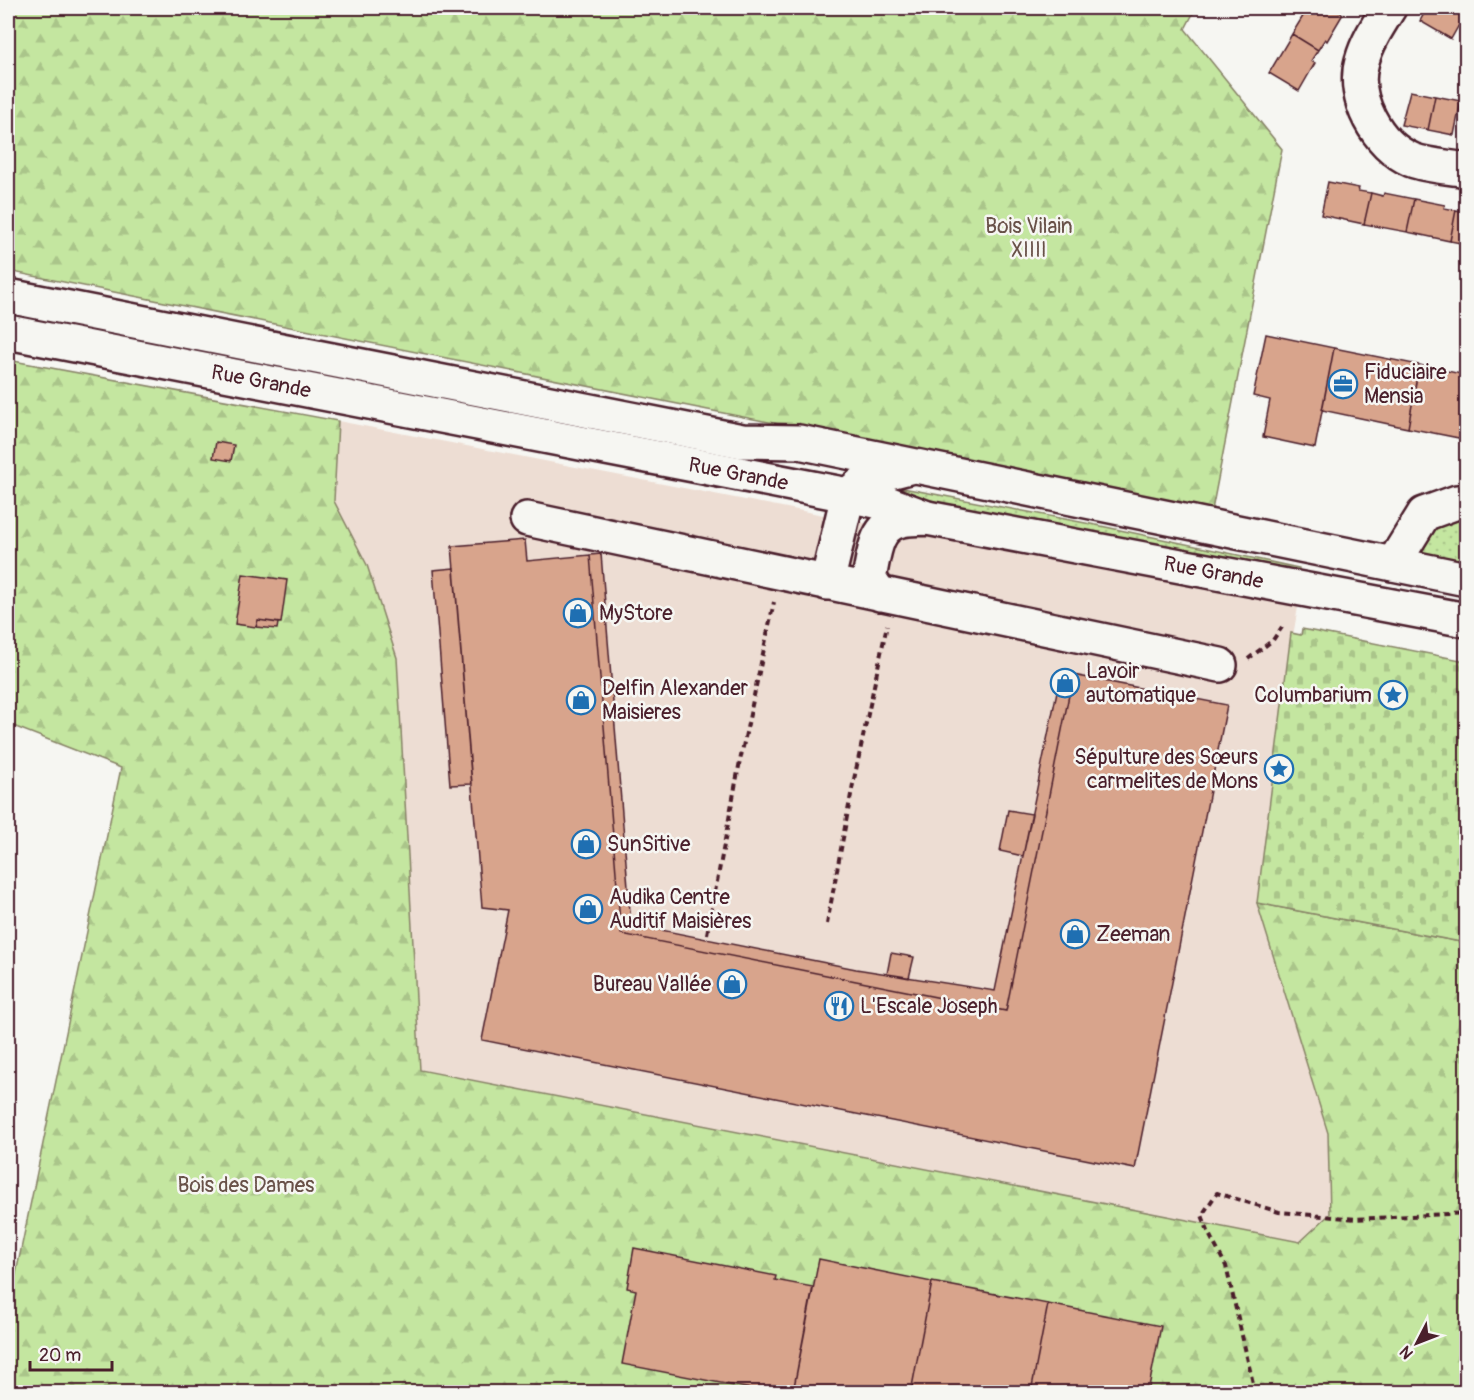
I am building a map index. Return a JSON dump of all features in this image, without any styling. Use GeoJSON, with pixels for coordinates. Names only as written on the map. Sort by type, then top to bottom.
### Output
{"type":"FeatureCollection","features":[{"type":"Feature","properties":{"kind":"main road"},"geometry":{"type":"LineString","coordinates":[[1389,8],[1361,62],[1360,89],[1363,104],[1376,128],[1393,148],[1413,160],[1467,170]]}},
{"type":"Feature","properties":{"kind":"main road","name":"Rue Grande"},"geometry":{"type":"LineString","coordinates":[[8,296],[741,441],[799,442],[1467,579]]}},
{"type":"Feature","properties":{"kind":"main road","name":"Rue Grande"},"geometry":{"type":"LineString","coordinates":[[8,332],[848,495],[890,504],[927,518],[1467,620]]}},
{"type":"Feature","properties":{"kind":"main road"},"geometry":{"type":"LineString","coordinates":[[827,583],[848,495],[874,476],[913,466]]}},
{"type":"Feature","properties":{"kind":"main road"},"geometry":{"type":"LineString","coordinates":[[1393,564],[1424,514],[1457,502],[1467,502]]}},
{"type":"Feature","properties":{"kind":"main road"},"geometry":{"type":"LineString","coordinates":[[887,595],[869,578],[879,534],[888,526],[899,521],[927,518]]}},
{"type":"Feature","properties":{"kind":"main road"},"geometry":{"type":"LineString","coordinates":[[527,519],[1220,665]]}},
{"type":"Feature","properties":{"kind":"path"},"geometry":{"type":"LineString","coordinates":[[707,934],[740,761],[780,573]]}},
{"type":"Feature","properties":{"kind":"path"},"geometry":{"type":"LineString","coordinates":[[827,924],[887,595]]}},
{"type":"Feature","properties":{"kind":"path"},"geometry":{"type":"LineString","coordinates":[[1220,665],[1231,668],[1252,657],[1273,640],[1282,627]]}},
{"type":"Feature","properties":{"kind":"path"},"geometry":{"type":"LineString","coordinates":[[1255,1392],[1248,1370],[1226,1266],[1202,1215],[1216,1193],[1279,1212],[1356,1219],[1467,1213]]}},
{"type":"Feature","properties":{"kind":"shaded area"},"geometry":{"type":"Polygon","coordinates":[[[338,421],[1298,607],[1286,677],[1257,903],[1328,1133],[1330,1214],[1300,1242],[420,1070],[397,658],[334,501],[338,421]]]}},
{"type":"Feature","properties":{"kind":"green space","name":"Bois Vilain XIIII"},"geometry":{"type":"Polygon","coordinates":[[[8,8],[1196,8],[1185,29],[1282,149],[1212,510],[8,271],[8,8]]]}},
{"type":"Feature","properties":{"kind":"green space","name":"Bois des Dames"},"geometry":{"type":"Polygon","coordinates":[[[8,360],[338,421],[334,501],[367,565],[397,658],[420,1070],[1300,1242],[1330,1214],[1328,1133],[1257,903],[1466,943],[1466,1392],[8,1392],[8,1312],[121,768],[8,724],[8,360]]]}},
{"type":"Feature","properties":{"kind":"green space"},"geometry":{"type":"Polygon","coordinates":[[[903,488],[1101,526],[1299,568],[1298,575],[881,495],[903,488]]]}},
{"type":"Feature","properties":{"kind":"green space"},"geometry":{"type":"Polygon","coordinates":[[[1466,515],[1466,566],[1418,558],[1425,541],[1435,529],[1448,520],[1466,515]]]}},
{"type":"Feature","properties":{"kind":"green space"},"geometry":{"type":"Polygon","coordinates":[[[1302,629],[1466,661],[1466,943],[1257,903],[1291,633],[1301,635],[1302,629]]]}},
{"type":"Feature","properties":{"kind":"building"},"geometry":{"type":"Polygon","coordinates":[[[1308,8],[1333,8],[1343,14],[1327,41],[1325,39],[1318,50],[1292,34],[1308,8]]]}},
{"type":"Feature","properties":{"kind":"building"},"geometry":{"type":"Polygon","coordinates":[[[1427,8],[1450,8],[1464,16],[1451,39],[1420,21],[1427,8]]]}},
{"type":"Feature","properties":{"kind":"building"},"geometry":{"type":"Polygon","coordinates":[[[1292,34],[1318,50],[1311,61],[1315,63],[1299,91],[1269,73],[1292,34]]]}},
{"type":"Feature","properties":{"kind":"building"},"geometry":{"type":"Polygon","coordinates":[[[1410,91],[1435,96],[1428,130],[1401,125],[1410,91]]]}},
{"type":"Feature","properties":{"kind":"building"},"geometry":{"type":"Polygon","coordinates":[[[1435,96],[1461,101],[1454,135],[1428,130],[1435,96]]]}},
{"type":"Feature","properties":{"kind":"building"},"geometry":{"type":"Polygon","coordinates":[[[1328,182],[1359,188],[1358,191],[1371,193],[1364,224],[1321,215],[1328,182]]]}},
{"type":"Feature","properties":{"kind":"building"},"geometry":{"type":"Polygon","coordinates":[[[1371,193],[1414,199],[1407,232],[1364,224],[1371,193]]]}},
{"type":"Feature","properties":{"kind":"building"},"geometry":{"type":"Polygon","coordinates":[[[1414,199],[1445,205],[1444,208],[1456,210],[1450,241],[1407,232],[1414,199]]]}},
{"type":"Feature","properties":{"kind":"building"},"geometry":{"type":"Polygon","coordinates":[[[1456,210],[1466,212],[1466,244],[1450,241],[1456,210]]]}},
{"type":"Feature","properties":{"kind":"building"},"geometry":{"type":"Polygon","coordinates":[[[1266,334],[1334,348],[1315,448],[1263,437],[1270,400],[1253,396],[1266,334]]]}},
{"type":"Feature","properties":{"kind":"building"},"geometry":{"type":"Polygon","coordinates":[[[1334,348],[1419,365],[1408,428],[1322,410],[1334,348]]]}},
{"type":"Feature","properties":{"kind":"building"},"geometry":{"type":"Polygon","coordinates":[[[1419,365],[1466,375],[1464,439],[1408,428],[1419,365]]]}},
{"type":"Feature","properties":{"kind":"building"},"geometry":{"type":"Polygon","coordinates":[[[216,442],[234,445],[231,461],[213,458],[216,442]]]}},
{"type":"Feature","properties":{"kind":"building"},"geometry":{"type":"Polygon","coordinates":[[[525,540],[527,561],[590,555],[621,934],[1006,1011],[1073,675],[1227,705],[1135,1169],[482,1040],[508,910],[482,907],[452,546],[525,540]]]}},
{"type":"Feature","properties":{"kind":"building"},"geometry":{"type":"Polygon","coordinates":[[[601,554],[631,924],[856,969],[995,991],[1061,672],[1073,675],[1006,1011],[621,934],[590,555],[601,554]]]}},
{"type":"Feature","properties":{"kind":"building"},"geometry":{"type":"Polygon","coordinates":[[[454,568],[472,784],[450,785],[433,570],[454,568]]]}},
{"type":"Feature","properties":{"kind":"building"},"geometry":{"type":"Polygon","coordinates":[[[243,574],[287,580],[281,623],[258,620],[256,627],[235,624],[243,574]]]}},
{"type":"Feature","properties":{"kind":"building"},"geometry":{"type":"Polygon","coordinates":[[[258,620],[278,623],[277,629],[256,627],[258,620]]]}},
{"type":"Feature","properties":{"kind":"building"},"geometry":{"type":"Polygon","coordinates":[[[1008,810],[1032,814],[1023,856],[1000,851],[1008,810]]]}},
{"type":"Feature","properties":{"kind":"building"},"geometry":{"type":"Polygon","coordinates":[[[891,953],[914,957],[909,978],[887,974],[891,953]]]}},
{"type":"Feature","properties":{"kind":"building"},"geometry":{"type":"Polygon","coordinates":[[[634,1248],[776,1276],[775,1280],[813,1287],[793,1392],[767,1392],[622,1364],[636,1290],[627,1288],[634,1248]]]}},
{"type":"Feature","properties":{"kind":"building"},"geometry":{"type":"Polygon","coordinates":[[[819,1259],[932,1282],[911,1392],[793,1392],[819,1259]]]}},
{"type":"Feature","properties":{"kind":"building"},"geometry":{"type":"Polygon","coordinates":[[[932,1282],[1048,1304],[1031,1392],[911,1392],[932,1282]]]}},
{"type":"Feature","properties":{"kind":"building"},"geometry":{"type":"Polygon","coordinates":[[[1048,1304],[1161,1326],[1148,1392],[1031,1392],[1048,1304]]]}},
{"type":"Feature","properties":{"kind":"place","name":"Fiduciaire Mensia"},"geometry":{"type":"Point","coordinates":[1343,384]}},
{"type":"Feature","properties":{"kind":"place","name":"MyStore"},"geometry":{"type":"Point","coordinates":[578,613]}},
{"type":"Feature","properties":{"kind":"place","name":"Lavoir automatique"},"geometry":{"type":"Point","coordinates":[1065,683]}},
{"type":"Feature","properties":{"kind":"place","name":"Columbarium"},"geometry":{"type":"Point","coordinates":[1393,695]}},
{"type":"Feature","properties":{"kind":"place","name":"Delfin Alexander Maisieres"},"geometry":{"type":"Point","coordinates":[581,700]}},
{"type":"Feature","properties":{"kind":"place","name":"Sépulture des Sœurs carmelites de Mons"},"geometry":{"type":"Point","coordinates":[1279,769]}},
{"type":"Feature","properties":{"kind":"place","name":"SunSitive"},"geometry":{"type":"Point","coordinates":[586,844]}},
{"type":"Feature","properties":{"kind":"place","name":"Audika Centre Auditif Maisières"},"geometry":{"type":"Point","coordinates":[588,909]}},
{"type":"Feature","properties":{"kind":"place","name":"Zeeman"},"geometry":{"type":"Point","coordinates":[1075,934]}},
{"type":"Feature","properties":{"kind":"place","name":"Bureau Vallée"},"geometry":{"type":"Point","coordinates":[732,984]}},
{"type":"Feature","properties":{"kind":"place","name":"L'Escale Joseph"},"geometry":{"type":"Point","coordinates":[839,1006]}}]}
